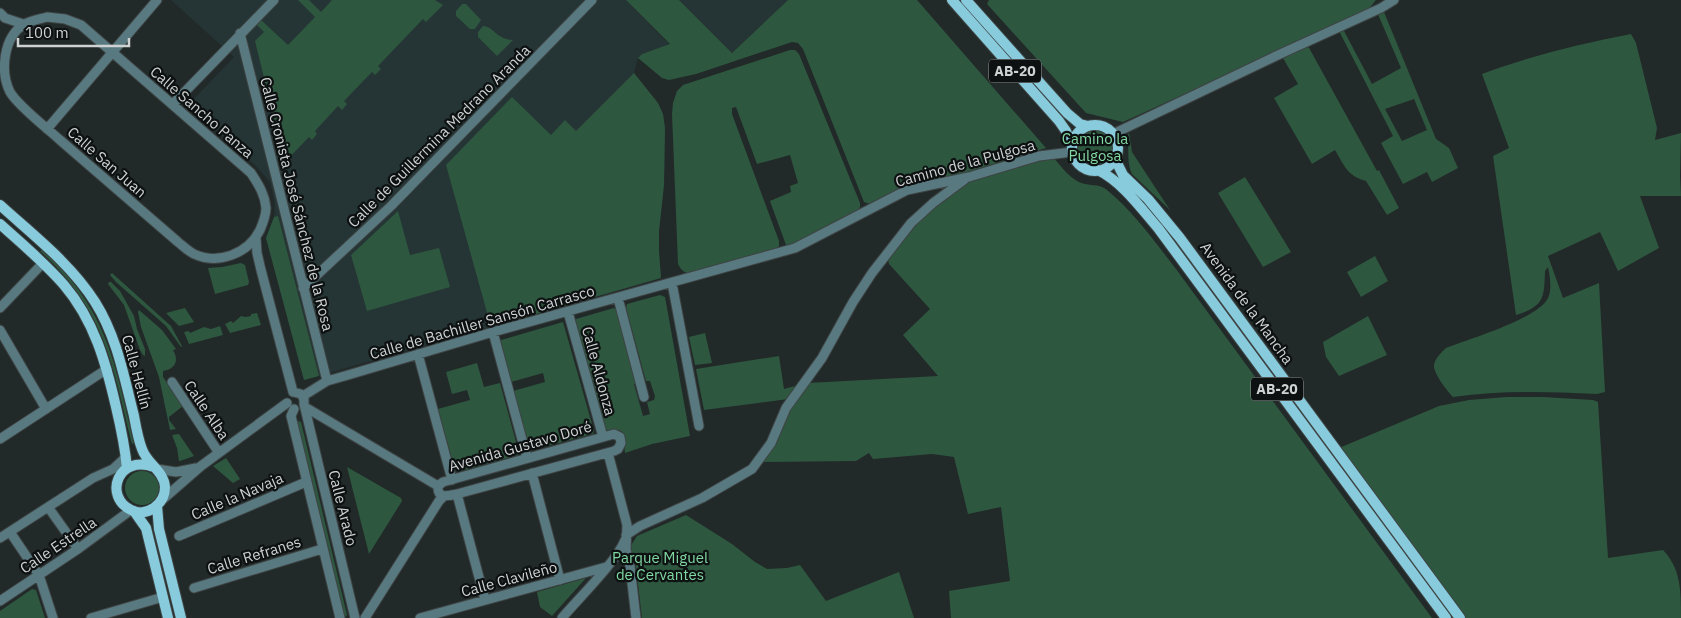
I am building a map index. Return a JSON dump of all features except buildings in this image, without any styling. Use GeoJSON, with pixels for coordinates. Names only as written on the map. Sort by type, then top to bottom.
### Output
{"type":"FeatureCollection","features":[{"type":"Feature","properties":{"kind":"main road","name":"AB-20"},"geometry":{"type":"LineString","coordinates":[[952,0],[1059,120],[1066,131],[1079,164],[1085,168],[1098,170]]}},
{"type":"Feature","properties":{"kind":"main road","name":"AB-20"},"geometry":{"type":"LineString","coordinates":[[966,0],[1067,113],[1080,124],[1101,126],[1113,134]]}},
{"type":"Feature","properties":{"kind":"main road"},"geometry":{"type":"LineString","coordinates":[[1072,149],[1077,133],[1088,126]]}},
{"type":"Feature","properties":{"kind":"main road"},"geometry":{"type":"LineString","coordinates":[[1098,170],[1109,166],[1117,153],[1117,142],[1113,134]]}},
{"type":"Feature","properties":{"kind":"main road","name":"Avenida de la Mancha"},"geometry":{"type":"LineString","coordinates":[[1117,153],[1119,167],[1126,179],[1148,200],[1180,238],[1460,618]]}},
{"type":"Feature","properties":{"kind":"main road","name":"Avenida de la Mancha"},"geometry":{"type":"LineString","coordinates":[[1098,170],[1108,175],[1117,183],[1158,228],[1446,618]]}},
{"type":"Feature","properties":{"kind":"main road","name":"Calle Hellín"},"geometry":{"type":"LineString","coordinates":[[0,205],[55,254],[94,301],[109,328],[119,354],[142,451],[155,468]]}},
{"type":"Feature","properties":{"kind":"main road","name":"Calle Hellín"},"geometry":{"type":"LineString","coordinates":[[0,224],[65,286],[96,337],[107,369],[126,450],[126,465],[119,476],[117,492],[124,506],[132,510]]}},
{"type":"Feature","properties":{"kind":"main road"},"geometry":{"type":"LineString","coordinates":[[126,465],[145,464],[155,468],[162,476],[165,484],[165,492],[159,503],[150,510],[142,512],[132,510]]}},
{"type":"Feature","properties":{"kind":"main road"},"geometry":{"type":"LineString","coordinates":[[159,503],[158,529],[181,618]]}},
{"type":"Feature","properties":{"kind":"main road"},"geometry":{"type":"LineString","coordinates":[[132,510],[146,528],[168,618]]}},
{"type":"Feature","properties":{"kind":"street"},"geometry":{"type":"LineString","coordinates":[[47,129],[157,0]]}},
{"type":"Feature","properties":{"kind":"street"},"geometry":{"type":"LineString","coordinates":[[173,104],[274,0]]}},
{"type":"Feature","properties":{"kind":"street","name":"Calle de Guillermina Medrano Aranda"},"geometry":{"type":"LineString","coordinates":[[303,288],[391,206],[592,0]]}},
{"type":"Feature","properties":{"kind":"street"},"geometry":{"type":"LineString","coordinates":[[1113,134],[1381,8],[1394,0]]}},
{"type":"Feature","properties":{"kind":"street"},"geometry":{"type":"LineString","coordinates":[[3,16],[23,24]]}},
{"type":"Feature","properties":{"kind":"street"},"geometry":{"type":"LineString","coordinates":[[3,16],[11,37]]}},
{"type":"Feature","properties":{"kind":"street","name":"Calle Sancho Panza"},"geometry":{"type":"LineString","coordinates":[[23,24],[47,17],[56,17],[74,21],[81,25],[251,173],[260,186],[265,198],[266,210],[264,221],[256,238]]}},
{"type":"Feature","properties":{"kind":"street","name":"Calle San Juan"},"geometry":{"type":"LineString","coordinates":[[23,24],[11,37],[4,54],[6,84],[13,97],[47,129],[193,254],[210,258],[228,256],[240,251],[256,238]]}},
{"type":"Feature","properties":{"kind":"street","name":"Calle Cronista José Sánchez de la Rosa"},"geometry":{"type":"LineString","coordinates":[[240,33],[327,381]]}},
{"type":"Feature","properties":{"kind":"street","name":"Camino de la Pulgosa"},"geometry":{"type":"LineString","coordinates":[[672,283],[803,246],[865,210],[907,190],[1072,149]]}},
{"type":"Feature","properties":{"kind":"street"},"geometry":{"type":"LineString","coordinates":[[562,618],[606,567],[622,546],[626,535],[640,526],[702,498],[752,469],[771,443],[786,408],[822,358],[853,302],[872,273],[912,223],[939,198],[969,176]]}},
{"type":"Feature","properties":{"kind":"street"},"geometry":{"type":"LineString","coordinates":[[256,238],[256,253],[293,392]]}},
{"type":"Feature","properties":{"kind":"street"},"geometry":{"type":"LineString","coordinates":[[240,251],[254,259],[261,270]]}},
{"type":"Feature","properties":{"kind":"street"},"geometry":{"type":"LineString","coordinates":[[0,308],[43,263]]}},
{"type":"Feature","properties":{"kind":"street"},"geometry":{"type":"LineString","coordinates":[[672,283],[699,426]]}},
{"type":"Feature","properties":{"kind":"street","name":"Calle de Bachiller Sansón Carrasco"},"geometry":{"type":"LineString","coordinates":[[304,402],[327,381],[493,332],[672,283]]}},
{"type":"Feature","properties":{"kind":"street"},"geometry":{"type":"LineString","coordinates":[[618,298],[644,398]]}},
{"type":"Feature","properties":{"kind":"street","name":"Calle Aldonza"},"geometry":{"type":"LineString","coordinates":[[568,312],[603,437]]}},
{"type":"Feature","properties":{"kind":"street"},"geometry":{"type":"LineString","coordinates":[[0,330],[46,409]]}},
{"type":"Feature","properties":{"kind":"street"},"geometry":{"type":"LineString","coordinates":[[493,332],[527,458]]}},
{"type":"Feature","properties":{"kind":"street"},"geometry":{"type":"LineString","coordinates":[[418,354],[452,480]]}},
{"type":"Feature","properties":{"kind":"street"},"geometry":{"type":"LineString","coordinates":[[0,439],[107,369]]}},
{"type":"Feature","properties":{"kind":"street","name":"Calle Alba"},"geometry":{"type":"LineString","coordinates":[[172,382],[220,453]]}},
{"type":"Feature","properties":{"kind":"street"},"geometry":{"type":"LineString","coordinates":[[293,392],[298,392],[304,402],[438,486]]}},
{"type":"Feature","properties":{"kind":"street"},"geometry":{"type":"LineString","coordinates":[[290,406],[287,398],[293,392]]}},
{"type":"Feature","properties":{"kind":"street"},"geometry":{"type":"LineString","coordinates":[[159,503],[201,466],[290,406],[299,408],[304,402]]}},
{"type":"Feature","properties":{"kind":"street","name":"Calle Arado"},"geometry":{"type":"LineString","coordinates":[[304,402],[355,618]]}},
{"type":"Feature","properties":{"kind":"street","name":"Calle Arado"},"geometry":{"type":"LineString","coordinates":[[290,406],[290,416],[340,618]]}},
{"type":"Feature","properties":{"kind":"street","name":"Avenida Gustavo Doré"},"geometry":{"type":"LineString","coordinates":[[614,434],[620,437],[620,446],[608,453],[457,494],[444,496],[439,492],[438,486],[440,484],[452,480],[614,434]]}},
{"type":"Feature","properties":{"kind":"street"},"geometry":{"type":"LineString","coordinates":[[608,453],[627,525],[626,549],[630,566],[636,618]]}},
{"type":"Feature","properties":{"kind":"street"},"geometry":{"type":"LineString","coordinates":[[53,618],[39,575],[4,533],[93,478],[126,465]]}},
{"type":"Feature","properties":{"kind":"street"},"geometry":{"type":"LineString","coordinates":[[155,468],[176,472],[189,471],[201,466]]}},
{"type":"Feature","properties":{"kind":"street"},"geometry":{"type":"LineString","coordinates":[[532,473],[560,580]]}},
{"type":"Feature","properties":{"kind":"street","name":"Calle la Navaja"},"geometry":{"type":"LineString","coordinates":[[179,536],[306,482]]}},
{"type":"Feature","properties":{"kind":"street"},"geometry":{"type":"LineString","coordinates":[[457,494],[485,600]]}},
{"type":"Feature","properties":{"kind":"street"},"geometry":{"type":"LineString","coordinates":[[364,618],[444,496]]}},
{"type":"Feature","properties":{"kind":"street"},"geometry":{"type":"LineString","coordinates":[[48,506],[78,549]]}},
{"type":"Feature","properties":{"kind":"street","name":"Calle Estrella"},"geometry":{"type":"LineString","coordinates":[[0,601],[132,510]]}},
{"type":"Feature","properties":{"kind":"street","name":"Calle Refranes"},"geometry":{"type":"LineString","coordinates":[[194,588],[322,549]]}},
{"type":"Feature","properties":{"kind":"street","name":"Calle Clavileño"},"geometry":{"type":"LineString","coordinates":[[420,618],[606,567]]}},
{"type":"Feature","properties":{"kind":"street"},"geometry":{"type":"LineString","coordinates":[[90,618],[112,615],[163,597]]}},
{"type":"Feature","properties":{"kind":"shaded area"},"geometry":{"type":"Polygon","coordinates":[[[171,0],[626,0],[670,45],[642,54],[638,58],[634,73],[658,103],[663,114],[665,128],[664,185],[659,231],[661,278],[304,380],[266,238],[274,217],[275,204],[270,182],[256,166],[188,105],[234,57],[171,0]]]}},
{"type":"Feature","properties":{"kind":"shaded area"},"geometry":{"type":"Polygon","coordinates":[[[679,0],[788,0],[732,53],[679,0]]]}},
{"type":"Feature","properties":{"kind":"green space"},"geometry":{"type":"Polygon","coordinates":[[[298,0],[309,0],[321,12],[332,0],[435,0],[443,5],[426,22],[423,19],[378,66],[381,69],[375,75],[372,72],[344,101],[347,104],[342,110],[338,106],[315,131],[317,134],[312,140],[309,137],[285,162],[271,107],[272,101],[269,98],[255,41],[264,32],[256,24],[260,19],[288,45],[315,17],[298,0]]]}},
{"type":"Feature","properties":{"kind":"green space"},"geometry":{"type":"Polygon","coordinates":[[[626,0],[679,0],[732,53],[788,0],[917,0],[1046,148],[961,174],[906,187],[870,204],[864,202],[803,49],[798,43],[792,42],[696,74],[669,80],[662,78],[638,58],[642,54],[670,44],[626,0]]]}},
{"type":"Feature","properties":{"kind":"green space"},"geometry":{"type":"Polygon","coordinates":[[[989,0],[1376,0],[1367,11],[1123,122],[1086,113],[987,4],[989,0]]]}},
{"type":"Feature","properties":{"kind":"green space"},"geometry":{"type":"Polygon","coordinates":[[[462,4],[466,4],[481,20],[475,29],[470,29],[456,16],[456,11],[462,4]]]}},
{"type":"Feature","properties":{"kind":"green space"},"geometry":{"type":"Polygon","coordinates":[[[1377,12],[1384,12],[1436,139],[1449,148],[1458,168],[1432,182],[1427,172],[1403,184],[1381,143],[1393,136],[1339,31],[1343,29],[1372,84],[1401,68],[1377,12]],[[1414,99],[1385,109],[1402,141],[1427,130],[1414,99]]]}},
{"type":"Feature","properties":{"kind":"green space"},"geometry":{"type":"Polygon","coordinates":[[[483,26],[490,28],[502,38],[513,40],[497,56],[478,37],[478,32],[483,26]]]}},
{"type":"Feature","properties":{"kind":"green space"},"geometry":{"type":"Polygon","coordinates":[[[1631,34],[1636,43],[1657,128],[1655,140],[1681,133],[1681,196],[1640,196],[1659,248],[1618,271],[1600,232],[1548,256],[1563,298],[1599,283],[1605,392],[1597,394],[1507,392],[1453,397],[1441,382],[1434,368],[1435,362],[1441,353],[1446,348],[1517,321],[1542,306],[1548,298],[1550,291],[1548,267],[1545,271],[1543,294],[1538,304],[1526,312],[1516,315],[1493,156],[1509,148],[1482,74],[1555,51],[1631,34]]]}},
{"type":"Feature","properties":{"kind":"green space"},"geometry":{"type":"Polygon","coordinates":[[[1308,46],[1399,208],[1387,215],[1366,181],[1350,173],[1335,150],[1312,164],[1274,98],[1298,84],[1283,58],[1308,46]]]}},
{"type":"Feature","properties":{"kind":"green space"},"geometry":{"type":"Polygon","coordinates":[[[795,50],[799,54],[860,207],[856,213],[791,246],[786,245],[770,201],[791,192],[790,186],[798,183],[790,155],[757,164],[736,107],[732,108],[732,114],[779,241],[779,246],[776,250],[692,274],[685,272],[678,264],[672,114],[677,91],[683,85],[795,50]]]}},
{"type":"Feature","properties":{"kind":"green space"},"geometry":{"type":"Polygon","coordinates":[[[634,73],[658,103],[663,114],[665,128],[664,185],[659,231],[661,278],[491,327],[446,165],[512,97],[551,135],[565,120],[576,131],[634,73]]]}},
{"type":"Feature","properties":{"kind":"green space","name":"Camino la Pulgosa"},"geometry":{"type":"Polygon","coordinates":[[[1095,129],[1102,130],[1108,134],[1112,140],[1112,154],[1108,160],[1102,164],[1095,165],[1088,164],[1082,160],[1078,154],[1077,147],[1078,140],[1082,134],[1088,130],[1095,129]]]}},
{"type":"Feature","properties":{"kind":"green space"},"geometry":{"type":"Polygon","coordinates":[[[1129,133],[1132,152],[1170,210],[1132,174],[1127,136],[1129,133]]]}},
{"type":"Feature","properties":{"kind":"green space"},"geometry":{"type":"Polygon","coordinates":[[[1053,157],[1075,180],[1107,190],[1144,228],[1432,618],[951,618],[949,591],[1010,581],[1001,507],[968,514],[954,457],[932,454],[873,459],[869,453],[856,461],[760,462],[787,409],[808,383],[938,376],[903,335],[930,309],[889,264],[887,255],[911,226],[965,182],[997,171],[1053,157]]]}},
{"type":"Feature","properties":{"kind":"green space"},"geometry":{"type":"Polygon","coordinates":[[[1245,177],[1291,252],[1263,267],[1218,193],[1245,177]]]}},
{"type":"Feature","properties":{"kind":"green space"},"geometry":{"type":"Polygon","coordinates":[[[398,211],[410,255],[439,248],[450,287],[367,311],[351,255],[398,211]]]}},
{"type":"Feature","properties":{"kind":"green space"},"geometry":{"type":"Polygon","coordinates":[[[278,216],[319,376],[304,380],[266,238],[274,217],[278,216]]]}},
{"type":"Feature","properties":{"kind":"green space"},"geometry":{"type":"Polygon","coordinates":[[[42,250],[64,272],[81,293],[95,315],[114,362],[134,443],[132,444],[103,339],[79,295],[62,273],[40,251],[42,250]]]}},
{"type":"Feature","properties":{"kind":"green space"},"geometry":{"type":"Polygon","coordinates":[[[1375,256],[1388,281],[1361,297],[1347,272],[1375,256]]]}},
{"type":"Feature","properties":{"kind":"green space"},"geometry":{"type":"Polygon","coordinates":[[[241,263],[245,265],[248,285],[215,294],[208,268],[241,263]]]}},
{"type":"Feature","properties":{"kind":"green space"},"geometry":{"type":"Polygon","coordinates":[[[112,273],[171,326],[181,347],[166,326],[116,282],[110,275],[112,273]]]}},
{"type":"Feature","properties":{"kind":"green space"},"geometry":{"type":"Polygon","coordinates":[[[109,282],[120,291],[134,316],[145,349],[145,356],[140,350],[124,305],[108,284],[109,282]]]}},
{"type":"Feature","properties":{"kind":"green space"},"geometry":{"type":"Polygon","coordinates":[[[660,295],[665,297],[690,436],[652,444],[625,453],[624,434],[618,430],[605,431],[575,321],[576,319],[616,309],[637,383],[634,384],[643,416],[650,414],[647,402],[654,400],[655,396],[650,381],[646,381],[626,308],[627,304],[660,295]]]}},
{"type":"Feature","properties":{"kind":"green space"},"geometry":{"type":"Polygon","coordinates":[[[185,308],[194,322],[179,326],[166,313],[185,308]]]}},
{"type":"Feature","properties":{"kind":"green space"},"geometry":{"type":"Polygon","coordinates":[[[139,310],[162,330],[176,349],[173,350],[176,357],[175,364],[163,371],[163,377],[183,406],[169,417],[169,420],[176,429],[170,430],[159,377],[141,327],[139,310]]]}},
{"type":"Feature","properties":{"kind":"green space"},"geometry":{"type":"Polygon","coordinates":[[[257,313],[261,325],[230,333],[225,324],[231,321],[233,323],[241,316],[251,316],[251,314],[257,313]]]}},
{"type":"Feature","properties":{"kind":"green space"},"geometry":{"type":"Polygon","coordinates":[[[1368,316],[1387,355],[1339,376],[1326,357],[1323,342],[1368,316]]]}},
{"type":"Feature","properties":{"kind":"green space"},"geometry":{"type":"Polygon","coordinates":[[[563,322],[594,431],[593,434],[532,450],[529,449],[513,391],[545,382],[543,373],[511,382],[500,342],[501,340],[563,322]]]}},
{"type":"Feature","properties":{"kind":"green space"},"geometry":{"type":"Polygon","coordinates":[[[220,326],[223,335],[189,344],[184,332],[189,331],[190,333],[204,327],[211,329],[220,326]]]}},
{"type":"Feature","properties":{"kind":"green space"},"geometry":{"type":"Polygon","coordinates":[[[705,333],[712,363],[695,365],[689,337],[705,333]]]}},
{"type":"Feature","properties":{"kind":"green space"},"geometry":{"type":"Polygon","coordinates":[[[779,356],[784,389],[799,385],[788,399],[704,410],[696,369],[779,356]]]}},
{"type":"Feature","properties":{"kind":"green space"},"geometry":{"type":"Polygon","coordinates":[[[477,363],[484,387],[500,383],[519,453],[518,455],[458,472],[455,470],[438,409],[470,400],[467,390],[452,394],[446,372],[477,363]]]}},
{"type":"Feature","properties":{"kind":"green space"},"geometry":{"type":"Polygon","coordinates":[[[1543,397],[1593,400],[1598,402],[1608,558],[1663,550],[1677,572],[1680,589],[1681,618],[1463,618],[1339,448],[1439,406],[1469,400],[1543,397]]]}},
{"type":"Feature","properties":{"kind":"green space"},"geometry":{"type":"Polygon","coordinates":[[[298,421],[301,422],[347,615],[345,617],[342,616],[295,424],[298,421]]]}},
{"type":"Feature","properties":{"kind":"green space"},"geometry":{"type":"Polygon","coordinates":[[[179,434],[194,456],[180,461],[172,435],[179,434]]]}},
{"type":"Feature","properties":{"kind":"green space"},"geometry":{"type":"Polygon","coordinates":[[[226,458],[240,479],[233,483],[213,466],[226,458]]]}},
{"type":"Feature","properties":{"kind":"green space"},"geometry":{"type":"Polygon","coordinates":[[[347,467],[401,498],[402,501],[369,554],[347,467]]]}},
{"type":"Feature","properties":{"kind":"green space"},"geometry":{"type":"Polygon","coordinates":[[[142,471],[154,476],[159,488],[154,500],[142,505],[130,500],[125,488],[130,476],[142,471]]]}},
{"type":"Feature","properties":{"kind":"green space","name":"Parque Miguel de Cervantes"},"geometry":{"type":"Polygon","coordinates":[[[686,515],[767,569],[800,565],[826,601],[899,572],[914,618],[642,618],[635,559],[630,547],[637,536],[686,515]]]}},
{"type":"Feature","properties":{"kind":"green space"},"geometry":{"type":"Polygon","coordinates":[[[586,578],[552,616],[540,607],[537,592],[586,578]]]}},
{"type":"Feature","properties":{"kind":"green space"},"geometry":{"type":"Polygon","coordinates":[[[32,589],[36,590],[45,618],[0,618],[0,611],[32,589]]]}}]}
